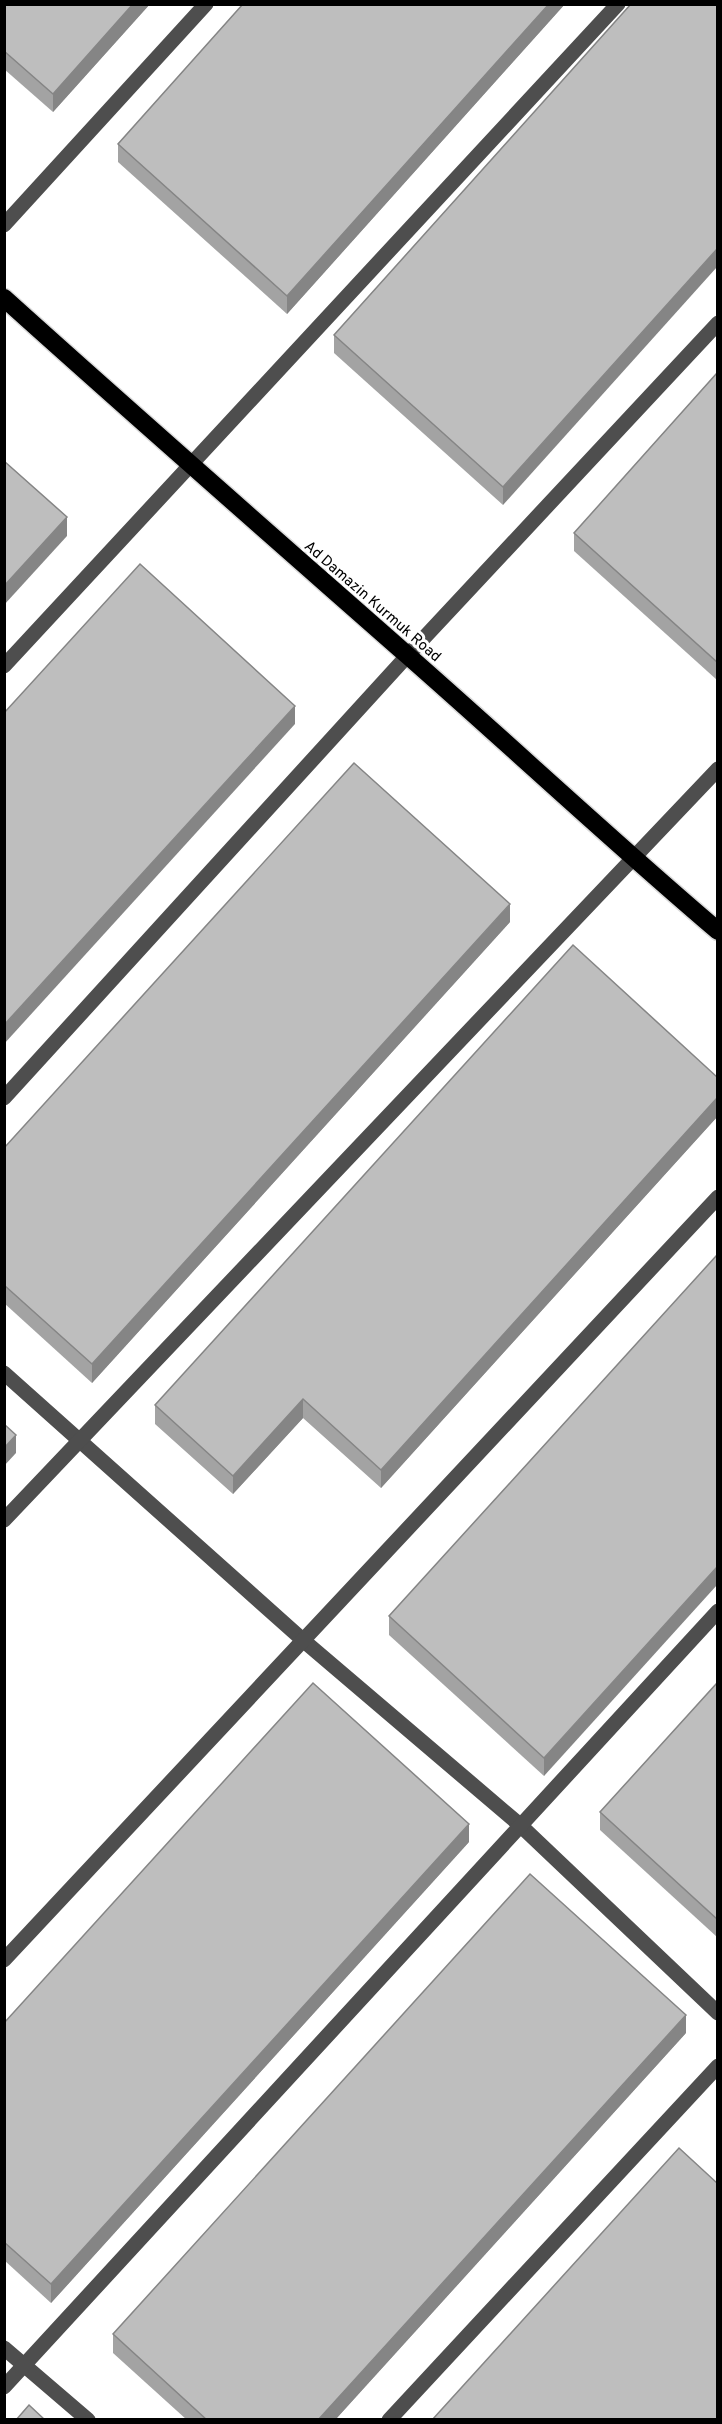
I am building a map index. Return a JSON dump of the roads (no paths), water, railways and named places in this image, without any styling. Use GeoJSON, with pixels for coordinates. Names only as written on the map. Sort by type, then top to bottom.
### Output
{"type":"FeatureCollection","features":[{"type":"Feature","properties":{"kind":"highway","name":"Ad Damazin Kurmuk Road"},"geometry":{"type":"LineString","coordinates":[[4,298],[190,467],[408,656],[633,859],[717,931]]}},
{"type":"Feature","properties":{"kind":"street"},"geometry":{"type":"LineString","coordinates":[[4,225],[206,4]]}},
{"type":"Feature","properties":{"kind":"street"},"geometry":{"type":"LineString","coordinates":[[4,666],[618,4]]}},
{"type":"Feature","properties":{"kind":"street"},"geometry":{"type":"LineString","coordinates":[[4,1098],[408,656],[717,323]]}},
{"type":"Feature","properties":{"kind":"street"},"geometry":{"type":"LineString","coordinates":[[4,1520],[717,769]]}},
{"type":"Feature","properties":{"kind":"street"},"geometry":{"type":"LineString","coordinates":[[4,1960],[717,1197]]}},
{"type":"Feature","properties":{"kind":"street"},"geometry":{"type":"LineString","coordinates":[[4,1373],[304,1641],[520,1825],[717,2013]]}},
{"type":"Feature","properties":{"kind":"street"},"geometry":{"type":"LineString","coordinates":[[4,2387],[717,1611]]}},
{"type":"Feature","properties":{"kind":"street"},"geometry":{"type":"LineString","coordinates":[[389,2420],[717,2066]]}},
{"type":"Feature","properties":{"kind":"street"},"geometry":{"type":"LineString","coordinates":[[4,2348],[88,2420]]}}]}
